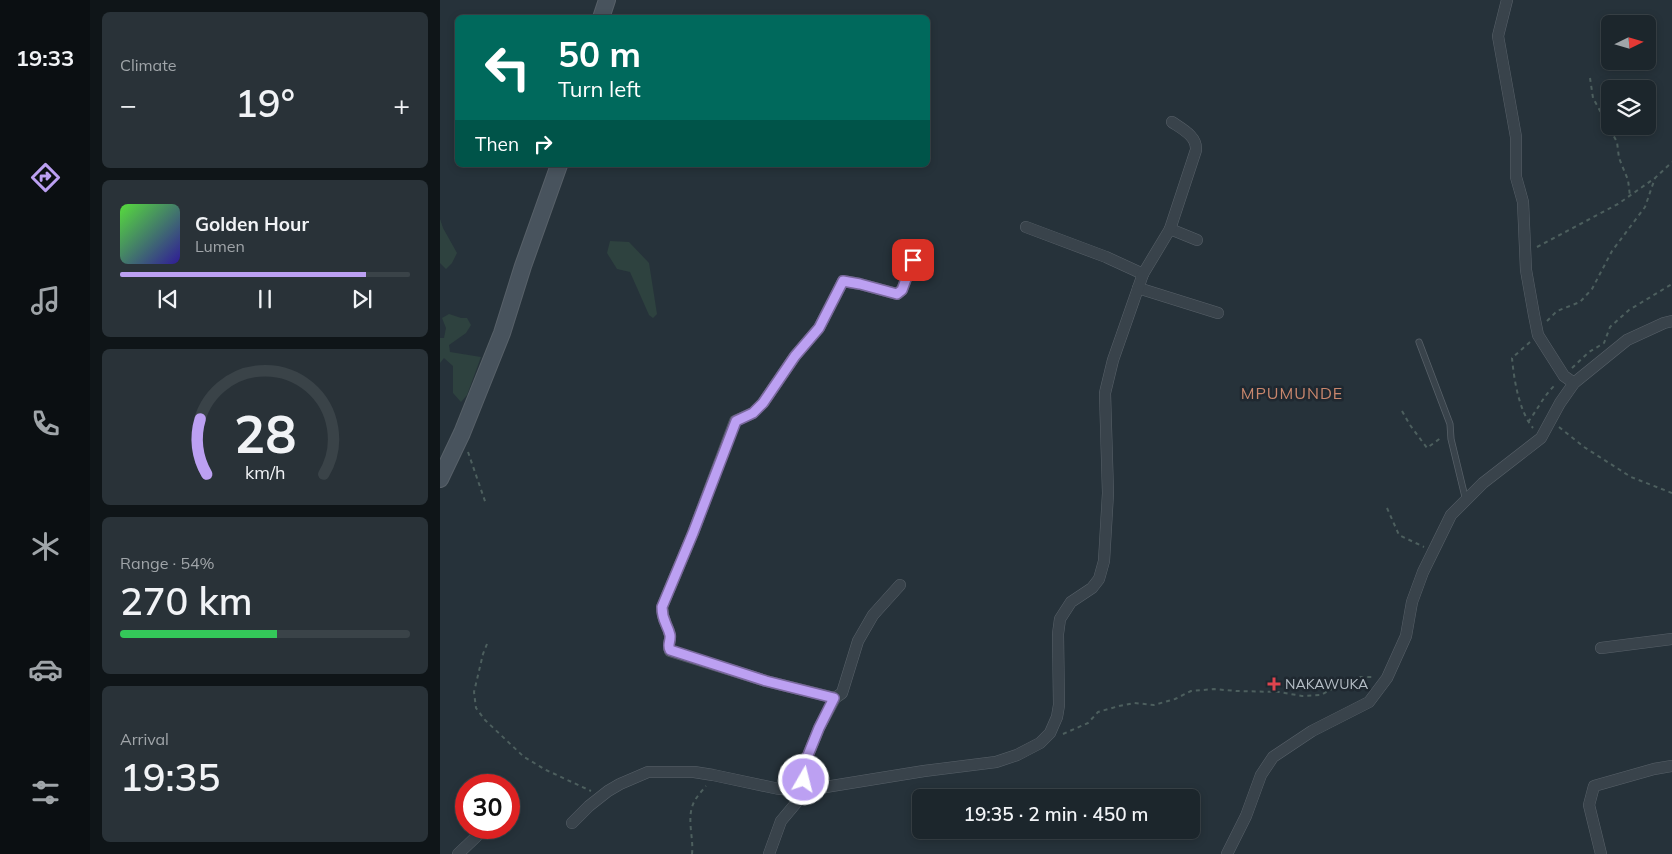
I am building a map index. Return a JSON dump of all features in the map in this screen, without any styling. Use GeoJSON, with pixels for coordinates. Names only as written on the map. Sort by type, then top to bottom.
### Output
{"type":"FeatureCollection","features":[{"type":"Feature","properties":{"kind":"street"},"geometry":{"type":"LineString","coordinates":[[603,15],[607,0]]}},
{"type":"Feature","properties":{"kind":"street"},"geometry":{"type":"LineString","coordinates":[[1507,0],[1498,36],[1516,136],[1516,177],[1523,202],[1526,270],[1538,335],[1564,376],[1574,383]]}},
{"type":"Feature","properties":{"kind":"street"},"geometry":{"type":"LineString","coordinates":[[572,823],[602,796],[620,784],[648,772],[694,772],[779,789],[807,790],[924,771],[996,762],[1017,755],[1040,743],[1050,734],[1058,718],[1058,634],[1060,619],[1071,602],[1092,588],[1099,579],[1104,561],[1108,493],[1105,393],[1112,360],[1143,274],[1170,229],[1196,150],[1196,145],[1188,132],[1172,122]]}},
{"type":"Feature","properties":{"kind":"street"},"geometry":{"type":"LineString","coordinates":[[440,479],[462,433],[502,333],[523,266],[558,167]]}},
{"type":"Feature","properties":{"kind":"street"},"geometry":{"type":"LineString","coordinates":[[1026,227],[1106,257],[1143,274]]}},
{"type":"Feature","properties":{"kind":"street"},"geometry":{"type":"LineString","coordinates":[[1170,229],[1197,240]]}},
{"type":"Feature","properties":{"kind":"street"},"geometry":{"type":"LineString","coordinates":[[834,698],[766,681],[670,650],[668,648],[670,634],[662,619],[662,607],[736,421],[753,413],[763,403],[795,356],[819,328],[843,281],[897,294],[902,290],[913,260]]}},
{"type":"Feature","properties":{"kind":"street"},"geometry":{"type":"LineString","coordinates":[[1138,288],[1218,313]]}},
{"type":"Feature","properties":{"kind":"street"},"geometry":{"type":"LineString","coordinates":[[1227,854],[1246,816],[1261,775],[1273,757],[1312,731],[1369,702],[1387,678],[1406,636],[1412,602],[1423,572],[1451,515],[1484,483],[1541,438],[1560,403],[1574,383],[1627,340],[1672,321]]}},
{"type":"Feature","properties":{"kind":"street"},"geometry":{"type":"LineString","coordinates":[[807,790],[802,770],[819,728],[834,698],[842,693],[858,641],[873,615],[900,585]]}},
{"type":"Feature","properties":{"kind":"street"},"geometry":{"type":"LineString","coordinates":[[1601,648],[1672,639]]}},
{"type":"Feature","properties":{"kind":"street"},"geometry":{"type":"LineString","coordinates":[[1601,854],[1590,805],[1594,786],[1654,769],[1672,766]]}},
{"type":"Feature","properties":{"kind":"street"},"geometry":{"type":"LineString","coordinates":[[769,854],[781,821],[807,790]]}},
{"type":"Feature","properties":{"kind":"street"},"geometry":{"type":"LineString","coordinates":[[458,854],[474,839]]}},
{"type":"Feature","properties":{"kind":"lane"},"geometry":{"type":"LineString","coordinates":[[1419,342],[1450,424],[1451,439],[1466,501]]}},
{"type":"Feature","properties":{"kind":"path"},"geometry":{"type":"LineString","coordinates":[[1590,78],[1593,98],[1617,142],[1619,158],[1628,180],[1630,196]]}},
{"type":"Feature","properties":{"kind":"path"},"geometry":{"type":"LineString","coordinates":[[1537,247],[1604,212],[1630,196],[1655,178],[1672,162]]}},
{"type":"Feature","properties":{"kind":"path"},"geometry":{"type":"LineString","coordinates":[[1541,438],[1528,422],[1514,380],[1512,358],[1538,335],[1549,317],[1557,311],[1580,302],[1592,289],[1612,251],[1644,207],[1655,178]]}},
{"type":"Feature","properties":{"kind":"path"},"geometry":{"type":"LineString","coordinates":[[1528,422],[1540,407],[1545,394],[1589,352],[1604,343],[1610,327],[1628,310],[1672,284]]}},
{"type":"Feature","properties":{"kind":"path"},"geometry":{"type":"LineString","coordinates":[[1402,411],[1427,448],[1437,442],[1451,429]]}},
{"type":"Feature","properties":{"kind":"path"},"geometry":{"type":"LineString","coordinates":[[1551,421],[1584,447],[1631,477],[1672,493]]}},
{"type":"Feature","properties":{"kind":"path"},"geometry":{"type":"LineString","coordinates":[[462,433],[486,504]]}},
{"type":"Feature","properties":{"kind":"path"},"geometry":{"type":"LineString","coordinates":[[1387,508],[1399,535],[1434,552]]}},
{"type":"Feature","properties":{"kind":"path"},"geometry":{"type":"LineString","coordinates":[[487,644],[482,654],[474,692],[476,708],[485,720],[524,757],[560,778],[602,796]]}},
{"type":"Feature","properties":{"kind":"path"},"geometry":{"type":"LineString","coordinates":[[1050,734],[1059,735],[1088,722],[1098,712],[1134,704],[1154,706],[1191,691],[1214,689],[1236,692],[1279,692],[1302,696],[1321,695],[1343,683],[1361,677],[1387,678]]}},
{"type":"Feature","properties":{"kind":"path"},"geometry":{"type":"LineString","coordinates":[[692,854],[693,844],[690,817],[694,803],[713,775]]}},
{"type":"Feature","properties":{"kind":"green space"},"geometry":{"type":"Polygon","coordinates":[[[440,219],[457,253],[452,263],[446,269],[440,263],[440,219]]]}},
{"type":"Feature","properties":{"kind":"green space"},"geometry":{"type":"Polygon","coordinates":[[[610,241],[629,242],[649,263],[657,314],[653,318],[649,315],[630,272],[617,269],[607,253],[610,241]]]}},
{"type":"Feature","properties":{"kind":"green space"},"geometry":{"type":"Polygon","coordinates":[[[449,314],[467,318],[471,325],[466,333],[449,345],[450,352],[481,357],[467,395],[461,402],[453,393],[453,366],[444,358],[440,363],[440,338],[444,338],[446,328],[442,318],[449,314]]]}},
{"type":"Feature","properties":{"kind":"place","name":"NAKAWUKA"},"geometry":{"type":"Point","coordinates":[1274,684]}},
{"type":"Feature","properties":{"kind":"district","name":"MPUMUNDE"},"geometry":{"type":"Point","coordinates":[1292,393]}},
{"type":"Feature","properties":{"kind":"route"},"geometry":{"type":"LineString","coordinates":[[804,780],[802,770],[819,728],[834,698],[766,681],[669,650],[670,634],[662,619],[662,607],[736,421],[753,413],[763,403],[795,356],[819,328],[843,281],[897,294],[902,290],[913,260]]}}]}
